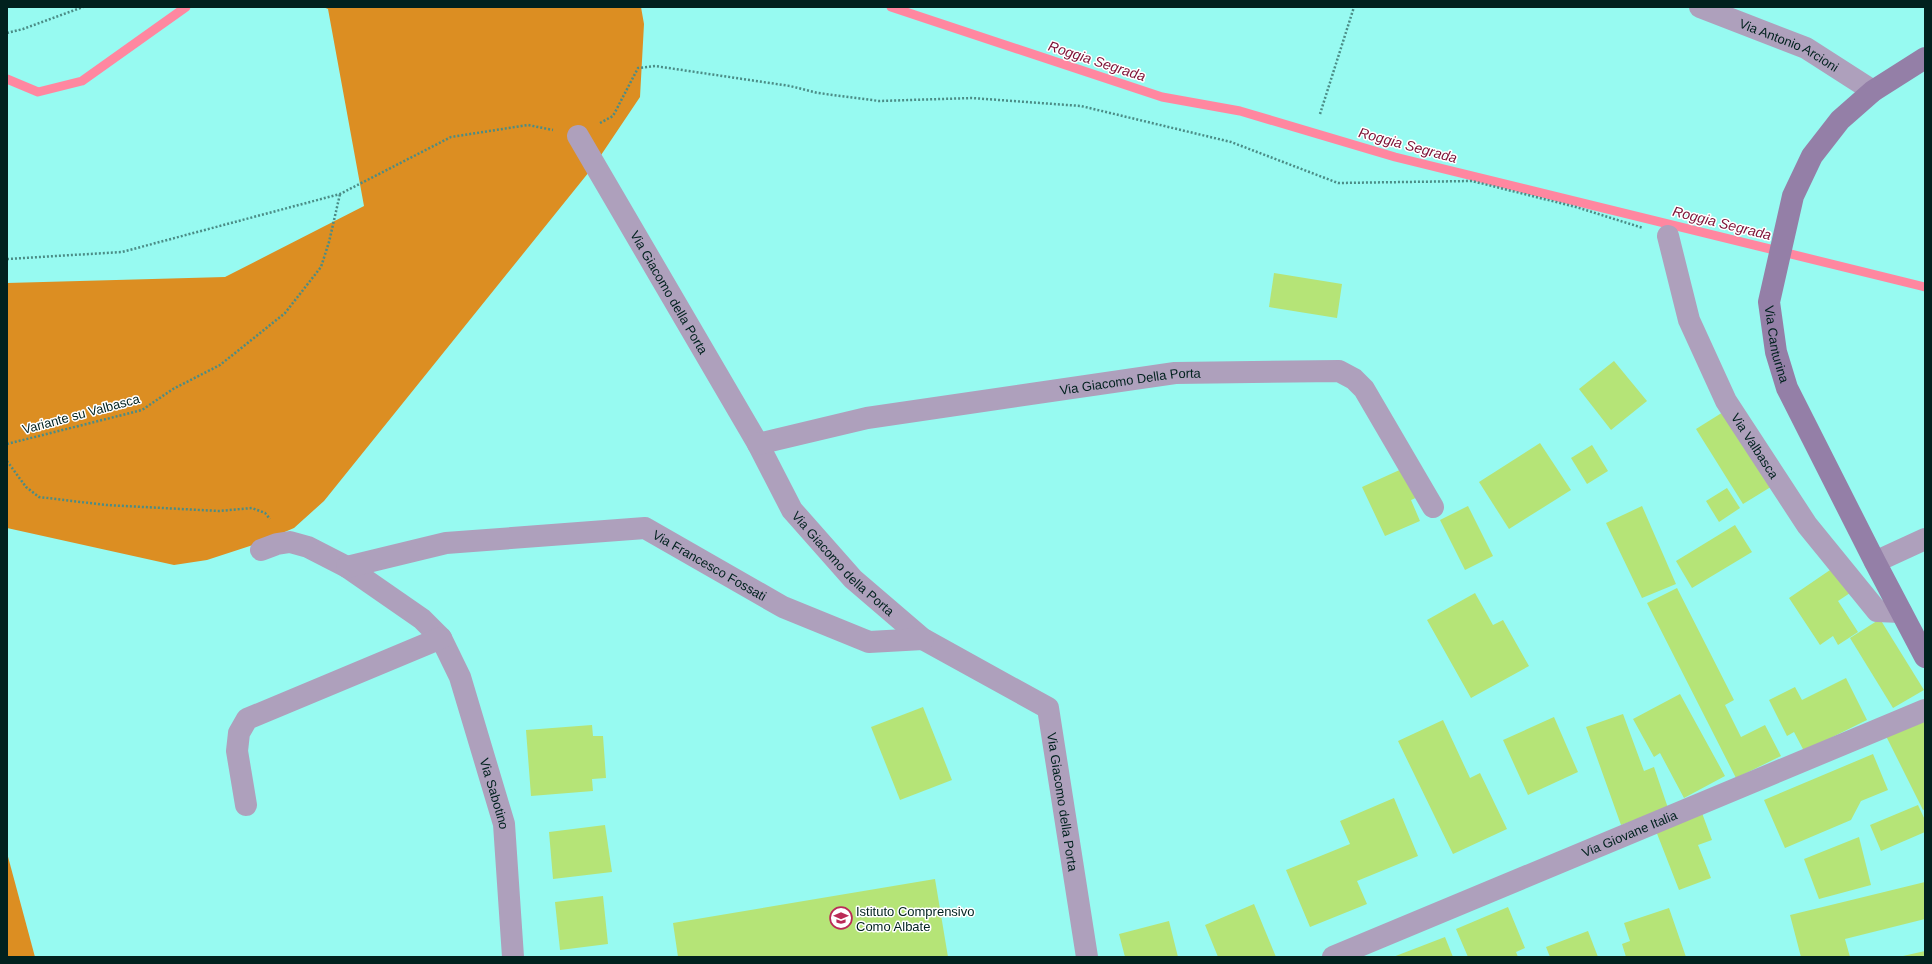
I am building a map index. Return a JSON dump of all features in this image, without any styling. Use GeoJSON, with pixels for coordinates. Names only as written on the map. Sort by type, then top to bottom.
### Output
{"type":"FeatureCollection","features":[{"type":"Feature","properties":{"kind":"main road","name":"Via Canturina"},"geometry":{"type":"LineString","coordinates":[[1925,58],[1873,91],[1840,120],[1812,156],[1793,196],[1769,302],[1776,352],[1787,388],[1875,562],[1925,656]]}},
{"type":"Feature","properties":{"kind":"street","name":"Via Antonio Arcioni"},"geometry":{"type":"LineString","coordinates":[[1700,7],[1806,48],[1873,91]]}},
{"type":"Feature","properties":{"kind":"street","name":"Via Giacomo della Porta"},"geometry":{"type":"LineString","coordinates":[[578,136],[758,444],[792,510],[853,579],[923,639],[1048,708],[1087,957]]}},
{"type":"Feature","properties":{"kind":"street","name":"Via Valbasca"},"geometry":{"type":"LineString","coordinates":[[1668,236],[1689,320],[1726,401],[1807,525],[1877,611],[1901,612]]}},
{"type":"Feature","properties":{"kind":"street","name":"Via Giacomo Della Porta"},"geometry":{"type":"LineString","coordinates":[[758,444],[867,418],[1175,373],[1339,371],[1354,379],[1364,389],[1433,507]]}},
{"type":"Feature","properties":{"kind":"street","name":"Via Francesco Fossati"},"geometry":{"type":"LineString","coordinates":[[347,568],[446,543],[645,528],[784,607],[869,642],[923,639]]}},
{"type":"Feature","properties":{"kind":"street"},"geometry":{"type":"LineString","coordinates":[[1875,562],[1925,539]]}},
{"type":"Feature","properties":{"kind":"street","name":"Via Sabotino"},"geometry":{"type":"LineString","coordinates":[[261,550],[277,544],[290,542],[308,547],[347,568],[422,618],[441,638],[460,678],[504,824],[513,957]]}},
{"type":"Feature","properties":{"kind":"street"},"geometry":{"type":"LineString","coordinates":[[246,805],[237,751],[239,732],[247,718],[441,638]]}},
{"type":"Feature","properties":{"kind":"street","name":"Via Giovane Italia"},"geometry":{"type":"LineString","coordinates":[[1333,957],[1925,710]]}},
{"type":"Feature","properties":{"kind":"path"},"geometry":{"type":"LineString","coordinates":[[7,33],[83,7]]}},
{"type":"Feature","properties":{"kind":"path"},"geometry":{"type":"LineString","coordinates":[[1320,114],[1354,7]]}},
{"type":"Feature","properties":{"kind":"path"},"geometry":{"type":"LineString","coordinates":[[7,259],[122,252],[340,194],[450,137],[528,125],[578,136],[613,116],[638,68],[655,66],[790,86],[818,93],[879,101],[972,98],[1081,106],[1231,142],[1338,183],[1472,181],[1576,207],[1668,236]]}},
{"type":"Feature","properties":{"kind":"path","name":"Variante su Valbasca"},"geometry":{"type":"LineString","coordinates":[[7,444],[142,410],[173,389],[220,365],[285,313],[321,267],[329,242],[340,194]]}},
{"type":"Feature","properties":{"kind":"path"},"geometry":{"type":"LineString","coordinates":[[7,461],[26,487],[39,497],[106,505],[211,511],[252,508],[265,513],[290,542]]}},
{"type":"Feature","properties":{"kind":"shaded area"},"geometry":{"type":"Polygon","coordinates":[[[323,7],[641,7],[644,24],[640,97],[593,167],[324,501],[294,528],[259,543],[207,560],[174,565],[7,528],[7,283],[225,277],[364,206],[328,9],[323,7]]]}},
{"type":"Feature","properties":{"kind":"shaded area"},"geometry":{"type":"Polygon","coordinates":[[[7,853],[35,957],[7,957],[7,853]]]}},
{"type":"Feature","properties":{"kind":"building"},"geometry":{"type":"Polygon","coordinates":[[[1274,273],[1342,284],[1337,318],[1269,307],[1274,273]]]}},
{"type":"Feature","properties":{"kind":"building"},"geometry":{"type":"Polygon","coordinates":[[[1614,361],[1647,401],[1611,430],[1579,389],[1614,361]]]}},
{"type":"Feature","properties":{"kind":"building"},"geometry":{"type":"Polygon","coordinates":[[[1728,409],[1774,485],[1743,504],[1696,429],[1728,409]]]}},
{"type":"Feature","properties":{"kind":"building"},"geometry":{"type":"Polygon","coordinates":[[[1540,443],[1571,490],[1509,529],[1479,482],[1540,443]]]}},
{"type":"Feature","properties":{"kind":"building"},"geometry":{"type":"Polygon","coordinates":[[[1592,445],[1608,471],[1587,484],[1571,458],[1592,445]]]}},
{"type":"Feature","properties":{"kind":"building"},"geometry":{"type":"Polygon","coordinates":[[[1404,468],[1418,497],[1411,500],[1420,521],[1385,536],[1362,487],[1404,468]]]}},
{"type":"Feature","properties":{"kind":"building"},"geometry":{"type":"Polygon","coordinates":[[[1727,488],[1740,508],[1719,522],[1706,501],[1727,488]]]}},
{"type":"Feature","properties":{"kind":"building"},"geometry":{"type":"Polygon","coordinates":[[[1468,506],[1493,556],[1465,570],[1440,520],[1468,506]]]}},
{"type":"Feature","properties":{"kind":"building"},"geometry":{"type":"Polygon","coordinates":[[[1642,506],[1676,584],[1642,598],[1606,523],[1642,506]]]}},
{"type":"Feature","properties":{"kind":"building"},"geometry":{"type":"Polygon","coordinates":[[[1735,525],[1752,552],[1692,588],[1676,561],[1735,525]]]}},
{"type":"Feature","properties":{"kind":"building"},"geometry":{"type":"Polygon","coordinates":[[[1833,568],[1850,593],[1838,601],[1858,632],[1838,645],[1833,636],[1820,645],[1789,598],[1833,568]]]}},
{"type":"Feature","properties":{"kind":"building"},"geometry":{"type":"Polygon","coordinates":[[[1677,588],[1734,700],[1725,705],[1741,737],[1765,725],[1781,756],[1736,778],[1647,603],[1677,588]]]}},
{"type":"Feature","properties":{"kind":"building"},"geometry":{"type":"Polygon","coordinates":[[[1475,593],[1493,625],[1503,620],[1529,666],[1471,698],[1427,620],[1475,593]]]}},
{"type":"Feature","properties":{"kind":"building"},"geometry":{"type":"Polygon","coordinates":[[[1880,619],[1924,690],[1893,708],[1850,638],[1880,619]]]}},
{"type":"Feature","properties":{"kind":"building"},"geometry":{"type":"Polygon","coordinates":[[[1846,678],[1867,720],[1804,751],[1794,732],[1787,736],[1769,700],[1795,687],[1802,700],[1846,678]]]}},
{"type":"Feature","properties":{"kind":"building"},"geometry":{"type":"Polygon","coordinates":[[[1680,694],[1725,776],[1684,798],[1660,753],[1654,757],[1633,719],[1680,694]]]}},
{"type":"Feature","properties":{"kind":"building"},"geometry":{"type":"Polygon","coordinates":[[[923,707],[952,780],[900,800],[871,727],[923,707]]]}},
{"type":"Feature","properties":{"kind":"building"},"geometry":{"type":"Polygon","coordinates":[[[1623,714],[1644,771],[1654,767],[1668,808],[1621,825],[1586,727],[1623,714]]]}},
{"type":"Feature","properties":{"kind":"building"},"geometry":{"type":"Polygon","coordinates":[[[1554,717],[1578,772],[1528,795],[1503,740],[1554,717]]]}},
{"type":"Feature","properties":{"kind":"building"},"geometry":{"type":"Polygon","coordinates":[[[1925,717],[1925,809],[1923,810],[1886,736],[1925,717]]]}},
{"type":"Feature","properties":{"kind":"building"},"geometry":{"type":"Polygon","coordinates":[[[1443,720],[1470,778],[1480,773],[1507,829],[1453,854],[1398,741],[1443,720]]]}},
{"type":"Feature","properties":{"kind":"building"},"geometry":{"type":"Polygon","coordinates":[[[592,725],[593,736],[603,736],[606,778],[592,779],[593,791],[531,796],[526,730],[592,725]]]}},
{"type":"Feature","properties":{"kind":"building"},"geometry":{"type":"Polygon","coordinates":[[[1873,754],[1888,790],[1861,801],[1851,820],[1785,848],[1764,800],[1873,754]]]}},
{"type":"Feature","properties":{"kind":"building"},"geometry":{"type":"Polygon","coordinates":[[[1394,798],[1418,856],[1357,881],[1367,904],[1310,927],[1286,870],[1350,844],[1340,821],[1394,798]]]}},
{"type":"Feature","properties":{"kind":"building"},"geometry":{"type":"Polygon","coordinates":[[[1918,805],[1925,820],[1925,832],[1881,851],[1870,825],[1918,805]]]}},
{"type":"Feature","properties":{"kind":"building"},"geometry":{"type":"Polygon","coordinates":[[[1702,813],[1712,840],[1698,845],[1711,878],[1679,890],[1656,831],[1702,813]]]}},
{"type":"Feature","properties":{"kind":"building"},"geometry":{"type":"Polygon","coordinates":[[[605,825],[612,872],[553,879],[549,832],[605,825]]]}},
{"type":"Feature","properties":{"kind":"building"},"geometry":{"type":"Polygon","coordinates":[[[1859,837],[1871,885],[1819,899],[1804,859],[1859,837]]]}},
{"type":"Feature","properties":{"kind":"building"},"geometry":{"type":"Polygon","coordinates":[[[935,879],[948,957],[678,957],[673,923],[935,879]]]}},
{"type":"Feature","properties":{"kind":"building"},"geometry":{"type":"Polygon","coordinates":[[[1925,882],[1925,919],[1845,939],[1850,957],[1801,957],[1790,915],[1925,882]]]}},
{"type":"Feature","properties":{"kind":"building"},"geometry":{"type":"Polygon","coordinates":[[[603,896],[608,944],[560,950],[555,902],[603,896]]]}},
{"type":"Feature","properties":{"kind":"building"},"geometry":{"type":"Polygon","coordinates":[[[1254,904],[1276,957],[1218,957],[1205,925],[1254,904]]]}},
{"type":"Feature","properties":{"kind":"building"},"geometry":{"type":"Polygon","coordinates":[[[1508,907],[1525,948],[1516,952],[1518,957],[1468,957],[1456,929],[1508,907]]]}},
{"type":"Feature","properties":{"kind":"building"},"geometry":{"type":"Polygon","coordinates":[[[1669,908],[1686,957],[1626,957],[1622,944],[1630,941],[1624,923],[1669,908]]]}},
{"type":"Feature","properties":{"kind":"building"},"geometry":{"type":"Polygon","coordinates":[[[1169,921],[1178,957],[1125,957],[1119,934],[1169,921]]]}},
{"type":"Feature","properties":{"kind":"building"},"geometry":{"type":"Polygon","coordinates":[[[1588,931],[1598,957],[1550,957],[1546,947],[1588,931]]]}},
{"type":"Feature","properties":{"kind":"building"},"geometry":{"type":"Polygon","coordinates":[[[1445,937],[1453,957],[1393,957],[1445,937]]]}},
{"type":"Feature","properties":{"kind":"building"},"geometry":{"type":"Polygon","coordinates":[[[1925,951],[1925,957],[1903,957],[1903,956],[1925,951]]]}},
{"type":"Feature","properties":{"kind":"waterway","name":"Roggia Segrada"},"geometry":{"type":"LineString","coordinates":[[7,79],[38,92],[82,81],[186,7]]}},
{"type":"Feature","properties":{"kind":"waterway","name":"Roggia Segrada"},"geometry":{"type":"LineString","coordinates":[[891,7],[1162,97],[1240,111],[1395,157],[1925,287]]}},
{"type":"Feature","properties":{"kind":"place","name":"Istituto Comprensivo Como Albate"},"geometry":{"type":"Point","coordinates":[841,918]}}]}
